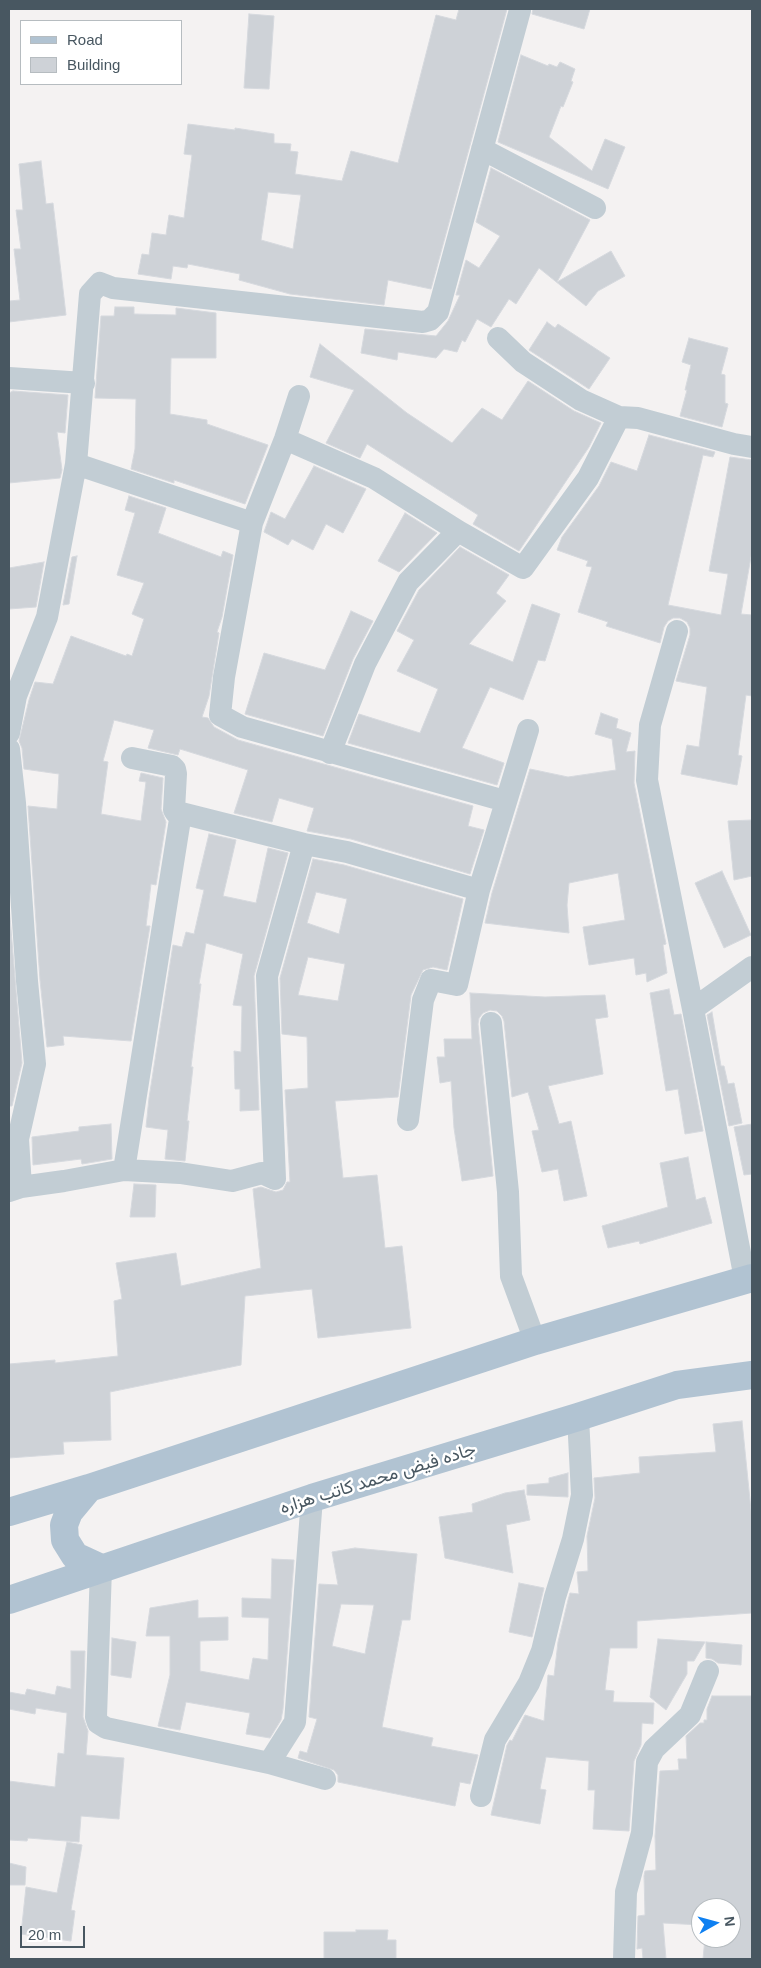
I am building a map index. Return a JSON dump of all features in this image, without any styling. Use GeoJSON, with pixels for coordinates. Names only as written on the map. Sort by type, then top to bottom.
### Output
{"type":"FeatureCollection","features":[{"type":"Feature","properties":{"kind":"main road"},"geometry":{"type":"LineString","coordinates":[[9,1512],[89,1488],[535,1340],[748,1278]]}},
{"type":"Feature","properties":{"kind":"main road","name":"جاده فیض محمد کاتب هزاره"},"geometry":{"type":"LineString","coordinates":[[9,1600],[312,1498],[677,1385],[752,1374]]}},
{"type":"Feature","properties":{"kind":"main road"},"geometry":{"type":"LineString","coordinates":[[89,1488],[69,1512],[64,1525],[65,1540],[75,1556],[101,1568]]}},
{"type":"Feature","properties":{"kind":"street"},"geometry":{"type":"LineString","coordinates":[[9,732],[16,696],[47,618],[76,464],[90,294],[100,282],[114,288],[423,322],[430,320],[438,312],[520,10]]}},
{"type":"Feature","properties":{"kind":"street"},"geometry":{"type":"LineString","coordinates":[[482,149],[595,208]]}},
{"type":"Feature","properties":{"kind":"street"},"geometry":{"type":"LineString","coordinates":[[498,338],[522,362],[581,400],[618,417],[638,418],[734,444],[752,447]]}},
{"type":"Feature","properties":{"kind":"street"},"geometry":{"type":"LineString","coordinates":[[9,378],[84,382]]}},
{"type":"Feature","properties":{"kind":"street"},"geometry":{"type":"LineString","coordinates":[[299,396],[285,439],[252,523],[224,678],[220,715],[242,727],[505,801]]}},
{"type":"Feature","properties":{"kind":"street"},"geometry":{"type":"LineString","coordinates":[[285,439],[374,478],[458,531],[523,568],[588,478],[618,417]]}},
{"type":"Feature","properties":{"kind":"street"},"geometry":{"type":"LineString","coordinates":[[76,464],[252,523]]}},
{"type":"Feature","properties":{"kind":"street"},"geometry":{"type":"LineString","coordinates":[[330,753],[366,664],[408,582],[458,531]]}},
{"type":"Feature","properties":{"kind":"street"},"geometry":{"type":"LineString","coordinates":[[677,631],[650,725],[647,780],[748,1278]]}},
{"type":"Feature","properties":{"kind":"street"},"geometry":{"type":"LineString","coordinates":[[408,1120],[423,1000],[431,980],[457,985],[479,890],[528,730]]}},
{"type":"Feature","properties":{"kind":"street"},"geometry":{"type":"LineString","coordinates":[[9,749],[15,803],[27,981],[35,1064],[18,1139],[15,1189],[124,1170],[180,1173],[232,1181],[262,1173],[275,1179],[267,976],[304,844]]}},
{"type":"Feature","properties":{"kind":"street"},"geometry":{"type":"LineString","coordinates":[[132,758],[175,768],[174,810],[176,813],[304,844],[347,852],[479,890]]}},
{"type":"Feature","properties":{"kind":"street"},"geometry":{"type":"LineString","coordinates":[[124,1170],[181,813]]}},
{"type":"Feature","properties":{"kind":"street"},"geometry":{"type":"LineString","coordinates":[[693,1009],[752,967]]}},
{"type":"Feature","properties":{"kind":"street"},"geometry":{"type":"LineString","coordinates":[[491,1023],[508,1192],[511,1276],[535,1340]]}},
{"type":"Feature","properties":{"kind":"street"},"geometry":{"type":"LineString","coordinates":[[481,1796],[495,1740],[529,1683],[542,1651],[555,1597],[573,1539],[582,1495],[578,1417]]}},
{"type":"Feature","properties":{"kind":"street"},"geometry":{"type":"LineString","coordinates":[[269,1764],[295,1722],[312,1498]]}},
{"type":"Feature","properties":{"kind":"street"},"geometry":{"type":"LineString","coordinates":[[101,1568],[96,1716],[98,1724],[106,1728],[269,1764],[325,1779]]}},
{"type":"Feature","properties":{"kind":"street"},"geometry":{"type":"LineString","coordinates":[[624,1959],[626,1892],[642,1833],[648,1762],[654,1749],[690,1715],[708,1671]]}},
{"type":"Feature","properties":{"kind":"building"},"geometry":{"type":"Polygon","coordinates":[[[459,9],[507,9],[431,289],[388,280],[384,305],[290,294],[239,280],[240,274],[188,264],[187,268],[173,266],[171,279],[138,274],[142,254],[149,255],[152,233],[166,235],[169,215],[184,218],[192,155],[184,154],[188,124],[274,134],[274,143],[291,144],[290,151],[298,152],[295,174],[342,181],[351,151],[398,163],[436,15],[456,20],[459,9]],[[268,192],[261,240],[293,249],[301,195],[268,192]]]}},
{"type":"Feature","properties":{"kind":"building"},"geometry":{"type":"Polygon","coordinates":[[[533,9],[590,9],[584,29],[532,14],[533,9]]]}},
{"type":"Feature","properties":{"kind":"building"},"geometry":{"type":"Polygon","coordinates":[[[249,14],[274,16],[269,89],[244,88],[249,14]]]}},
{"type":"Feature","properties":{"kind":"building"},"geometry":{"type":"Polygon","coordinates":[[[521,55],[548,66],[549,64],[557,67],[560,62],[575,69],[571,81],[573,82],[549,137],[592,171],[605,139],[625,147],[608,189],[498,142],[521,55]]]}},
{"type":"Feature","properties":{"kind":"building"},"geometry":{"type":"Polygon","coordinates":[[[41,161],[46,204],[53,203],[66,315],[9,322],[9,301],[20,300],[14,249],[21,249],[16,210],[23,210],[19,164],[41,161]]]}},
{"type":"Feature","properties":{"kind":"building"},"geometry":{"type":"Polygon","coordinates":[[[491,168],[590,220],[557,282],[611,251],[625,276],[598,291],[586,306],[539,268],[516,304],[509,299],[491,327],[477,319],[465,342],[462,340],[457,352],[444,349],[436,358],[398,352],[397,360],[361,353],[365,329],[436,336],[448,321],[460,295],[456,295],[466,260],[479,268],[500,236],[476,222],[491,168]]]}},
{"type":"Feature","properties":{"kind":"building"},"geometry":{"type":"Polygon","coordinates":[[[115,307],[134,307],[134,314],[176,315],[176,308],[216,313],[216,358],[171,358],[170,414],[207,420],[207,424],[268,445],[245,504],[174,480],[174,483],[131,469],[135,449],[136,399],[95,398],[101,316],[114,316],[115,307]]]}},
{"type":"Feature","properties":{"kind":"building"},"geometry":{"type":"Polygon","coordinates":[[[547,322],[555,328],[558,324],[610,358],[589,389],[529,350],[547,322]]]}},
{"type":"Feature","properties":{"kind":"building"},"geometry":{"type":"Polygon","coordinates":[[[689,338],[728,348],[721,374],[725,375],[725,403],[728,404],[722,427],[680,416],[691,365],[682,362],[689,338]]]}},
{"type":"Feature","properties":{"kind":"building"},"geometry":{"type":"Polygon","coordinates":[[[320,344],[407,413],[452,443],[482,408],[502,420],[528,381],[574,411],[601,423],[589,447],[519,551],[473,524],[478,515],[367,444],[360,458],[326,443],[354,390],[310,377],[320,344]]]}},
{"type":"Feature","properties":{"kind":"building"},"geometry":{"type":"Polygon","coordinates":[[[13,391],[68,395],[65,433],[57,432],[62,470],[60,478],[9,483],[9,393],[13,391]]]}},
{"type":"Feature","properties":{"kind":"building"},"geometry":{"type":"Polygon","coordinates":[[[649,435],[715,452],[713,457],[703,455],[668,605],[721,615],[728,574],[709,571],[730,457],[752,460],[752,551],[741,614],[752,615],[752,696],[746,695],[738,755],[742,756],[737,785],[681,774],[687,745],[699,747],[707,687],[676,681],[690,635],[690,628],[687,622],[680,618],[673,618],[668,621],[664,627],[660,643],[606,626],[608,622],[578,612],[592,567],[586,566],[588,561],[557,550],[562,537],[599,486],[611,462],[637,471],[649,435]]]}},
{"type":"Feature","properties":{"kind":"building"},"geometry":{"type":"Polygon","coordinates":[[[314,466],[366,489],[343,533],[326,524],[313,550],[292,539],[288,545],[264,532],[271,512],[285,519],[314,466]]]}},
{"type":"Feature","properties":{"kind":"building"},"geometry":{"type":"Polygon","coordinates":[[[129,496],[166,508],[158,533],[221,557],[223,551],[233,555],[222,617],[217,632],[219,633],[209,696],[202,717],[208,718],[214,727],[238,740],[473,806],[468,826],[484,830],[470,874],[351,839],[307,831],[314,808],[279,798],[272,822],[234,813],[248,770],[180,749],[178,755],[148,748],[154,730],[114,720],[103,761],[108,762],[101,814],[141,821],[146,782],[139,781],[141,773],[163,778],[161,809],[166,822],[156,885],[151,884],[146,926],[150,926],[131,1041],[63,1036],[64,1045],[47,1047],[40,980],[28,806],[57,809],[59,774],[24,769],[22,748],[19,741],[35,682],[53,684],[71,636],[126,656],[127,654],[132,656],[144,619],[132,614],[144,583],[117,575],[135,513],[125,510],[129,496]]]}},
{"type":"Feature","properties":{"kind":"building"},"geometry":{"type":"Polygon","coordinates":[[[405,513],[437,533],[399,572],[378,561],[405,513]]]}},
{"type":"Feature","properties":{"kind":"building"},"geometry":{"type":"Polygon","coordinates":[[[460,547],[509,575],[496,593],[506,601],[469,644],[513,662],[532,604],[560,614],[545,661],[538,660],[523,700],[490,687],[462,748],[504,763],[497,785],[348,743],[359,714],[420,733],[438,689],[397,671],[414,640],[397,631],[419,590],[460,547]]]}},
{"type":"Feature","properties":{"kind":"building"},"geometry":{"type":"Polygon","coordinates":[[[77,556],[69,604],[63,605],[72,557],[77,556]]]}},
{"type":"Feature","properties":{"kind":"building"},"geometry":{"type":"Polygon","coordinates":[[[44,562],[36,607],[9,609],[9,568],[44,562]]]}},
{"type":"Feature","properties":{"kind":"building"},"geometry":{"type":"Polygon","coordinates":[[[351,611],[373,621],[353,659],[323,736],[245,714],[264,653],[325,670],[351,611]]]}},
{"type":"Feature","properties":{"kind":"building"},"geometry":{"type":"Polygon","coordinates":[[[601,713],[618,719],[616,728],[631,733],[626,752],[635,751],[634,783],[666,944],[663,945],[667,973],[647,982],[646,973],[636,975],[634,958],[589,965],[583,927],[625,920],[618,873],[569,883],[567,905],[569,933],[485,923],[492,893],[530,769],[568,777],[616,770],[612,739],[595,734],[601,713]]]}},
{"type":"Feature","properties":{"kind":"building"},"geometry":{"type":"Polygon","coordinates":[[[752,820],[752,876],[734,880],[728,821],[752,820]]]}},
{"type":"Feature","properties":{"kind":"building"},"geometry":{"type":"Polygon","coordinates":[[[209,834],[236,840],[223,896],[256,903],[268,848],[288,853],[254,976],[259,1110],[240,1111],[240,1089],[235,1089],[234,1051],[241,1052],[242,1006],[233,1005],[243,954],[206,943],[199,984],[201,984],[191,1067],[193,1067],[185,1161],[165,1159],[168,1130],[146,1127],[149,1098],[173,945],[182,947],[186,932],[194,934],[204,890],[196,888],[209,834]]]}},
{"type":"Feature","properties":{"kind":"building"},"geometry":{"type":"Polygon","coordinates":[[[313,859],[344,865],[463,899],[447,970],[433,967],[423,970],[411,995],[398,1097],[335,1101],[343,1178],[377,1175],[385,1248],[402,1246],[411,1328],[318,1338],[312,1289],[245,1296],[241,1365],[110,1392],[111,1440],[63,1442],[64,1454],[9,1458],[9,1364],[55,1360],[55,1363],[118,1356],[114,1301],[122,1299],[116,1263],[176,1253],[181,1286],[261,1268],[253,1189],[261,1187],[276,1192],[283,1190],[287,1182],[290,1182],[285,1090],[308,1088],[307,1037],[282,1034],[280,978],[313,859]],[[316,892],[307,923],[339,934],[347,899],[316,892]],[[308,957],[298,995],[338,1001],[345,964],[308,957]]]}},
{"type":"Feature","properties":{"kind":"building"},"geometry":{"type":"Polygon","coordinates":[[[722,871],[751,935],[724,948],[695,883],[722,871]]]}},
{"type":"Feature","properties":{"kind":"building"},"geometry":{"type":"Polygon","coordinates":[[[9,905],[22,1063],[12,1106],[9,1106],[9,905]]]}},
{"type":"Feature","properties":{"kind":"building"},"geometry":{"type":"Polygon","coordinates":[[[669,989],[674,1015],[681,1014],[703,1131],[685,1134],[678,1089],[666,1091],[650,993],[669,989]]]}},
{"type":"Feature","properties":{"kind":"building"},"geometry":{"type":"Polygon","coordinates":[[[470,993],[545,997],[605,995],[608,1017],[595,1019],[603,1074],[548,1086],[559,1124],[571,1121],[587,1196],[564,1201],[558,1169],[542,1172],[532,1131],[539,1130],[528,1092],[512,1097],[504,1021],[497,1011],[490,1010],[483,1013],[479,1018],[478,1024],[493,1176],[462,1181],[454,1128],[451,1081],[440,1083],[437,1057],[445,1057],[444,1039],[472,1039],[470,993]]]}},
{"type":"Feature","properties":{"kind":"building"},"geometry":{"type":"Polygon","coordinates":[[[712,1012],[721,1066],[724,1066],[728,1084],[734,1083],[742,1123],[729,1126],[707,1015],[712,1012]]]}},
{"type":"Feature","properties":{"kind":"building"},"geometry":{"type":"Polygon","coordinates":[[[111,1124],[112,1159],[82,1164],[81,1159],[33,1165],[32,1137],[79,1131],[79,1127],[111,1124]]]}},
{"type":"Feature","properties":{"kind":"building"},"geometry":{"type":"Polygon","coordinates":[[[752,1124],[752,1174],[744,1175],[734,1127],[752,1124]]]}},
{"type":"Feature","properties":{"kind":"building"},"geometry":{"type":"Polygon","coordinates":[[[688,1157],[696,1200],[705,1197],[712,1223],[640,1244],[639,1241],[608,1248],[602,1226],[668,1207],[660,1163],[688,1157]]]}},
{"type":"Feature","properties":{"kind":"building"},"geometry":{"type":"Polygon","coordinates":[[[134,1184],[156,1185],[155,1217],[130,1217],[134,1184]]]}},
{"type":"Feature","properties":{"kind":"building"},"geometry":{"type":"Polygon","coordinates":[[[742,1421],[752,1520],[752,1613],[637,1621],[637,1648],[610,1648],[605,1690],[614,1691],[613,1702],[654,1703],[653,1724],[642,1723],[641,1745],[634,1761],[629,1831],[593,1829],[595,1790],[588,1790],[589,1761],[546,1757],[540,1789],[546,1790],[540,1824],[491,1815],[507,1745],[510,1740],[512,1741],[525,1715],[544,1721],[548,1675],[554,1676],[558,1642],[570,1593],[579,1594],[577,1572],[588,1571],[587,1536],[595,1498],[594,1478],[640,1473],[639,1457],[716,1452],[713,1424],[742,1421]]]}},
{"type":"Feature","properties":{"kind":"building"},"geometry":{"type":"Polygon","coordinates":[[[568,1473],[568,1497],[527,1495],[527,1485],[549,1483],[549,1478],[568,1473]]]}},
{"type":"Feature","properties":{"kind":"building"},"geometry":{"type":"Polygon","coordinates":[[[524,1490],[530,1520],[506,1525],[513,1573],[445,1558],[439,1517],[473,1512],[472,1504],[505,1493],[524,1490]]]}},
{"type":"Feature","properties":{"kind":"building"},"geometry":{"type":"Polygon","coordinates":[[[355,1548],[417,1554],[410,1620],[402,1620],[382,1727],[433,1738],[431,1746],[478,1755],[470,1784],[460,1782],[455,1806],[338,1782],[338,1775],[334,1770],[298,1758],[300,1751],[307,1753],[317,1719],[309,1717],[319,1584],[338,1585],[332,1552],[355,1548]],[[341,1604],[332,1646],[365,1654],[374,1605],[341,1604]]]}},
{"type":"Feature","properties":{"kind":"building"},"geometry":{"type":"Polygon","coordinates":[[[272,1559],[294,1560],[283,1709],[281,1720],[270,1738],[246,1734],[250,1713],[186,1702],[180,1730],[158,1726],[170,1675],[170,1636],[146,1636],[150,1608],[198,1600],[198,1618],[228,1617],[228,1640],[200,1641],[200,1671],[249,1680],[253,1658],[268,1660],[269,1618],[242,1617],[242,1598],[271,1599],[272,1559]]]}},
{"type":"Feature","properties":{"kind":"building"},"geometry":{"type":"Polygon","coordinates":[[[519,1583],[544,1588],[532,1637],[509,1632],[519,1583]]]}},
{"type":"Feature","properties":{"kind":"building"},"geometry":{"type":"Polygon","coordinates":[[[112,1638],[136,1642],[131,1678],[111,1675],[112,1638]]]}},
{"type":"Feature","properties":{"kind":"building"},"geometry":{"type":"Polygon","coordinates":[[[658,1639],[705,1642],[694,1661],[687,1661],[687,1674],[666,1710],[650,1697],[658,1639]]]}},
{"type":"Feature","properties":{"kind":"building"},"geometry":{"type":"Polygon","coordinates":[[[706,1642],[742,1645],[741,1665],[718,1663],[706,1658],[706,1642]]]}},
{"type":"Feature","properties":{"kind":"building"},"geometry":{"type":"Polygon","coordinates":[[[71,1651],[85,1651],[83,1717],[88,1731],[86,1755],[124,1758],[119,1819],[81,1816],[79,1842],[28,1838],[27,1841],[9,1840],[9,1781],[55,1787],[58,1753],[64,1754],[67,1713],[36,1708],[35,1714],[9,1709],[9,1692],[25,1695],[27,1689],[55,1695],[57,1686],[71,1689],[71,1651]]]}},
{"type":"Feature","properties":{"kind":"building"},"geometry":{"type":"Polygon","coordinates":[[[712,1696],[752,1696],[752,1959],[703,1959],[704,1948],[741,1948],[741,1898],[691,1898],[691,1924],[663,1923],[666,1959],[643,1959],[642,1948],[637,1949],[638,1916],[645,1915],[645,1871],[656,1870],[655,1836],[660,1771],[679,1770],[678,1759],[687,1759],[686,1736],[700,1723],[704,1723],[704,1720],[707,1720],[707,1709],[712,1696]]]}},
{"type":"Feature","properties":{"kind":"building"},"geometry":{"type":"Polygon","coordinates":[[[67,1842],[82,1845],[71,1910],[75,1911],[71,1941],[21,1934],[26,1887],[57,1893],[67,1842]]]}},
{"type":"Feature","properties":{"kind":"building"},"geometry":{"type":"Polygon","coordinates":[[[9,1863],[26,1867],[25,1885],[9,1885],[9,1863]]]}},
{"type":"Feature","properties":{"kind":"building"},"geometry":{"type":"Polygon","coordinates":[[[356,1930],[388,1930],[387,1940],[396,1940],[396,1959],[324,1959],[324,1932],[356,1932],[356,1930]]]}}]}
